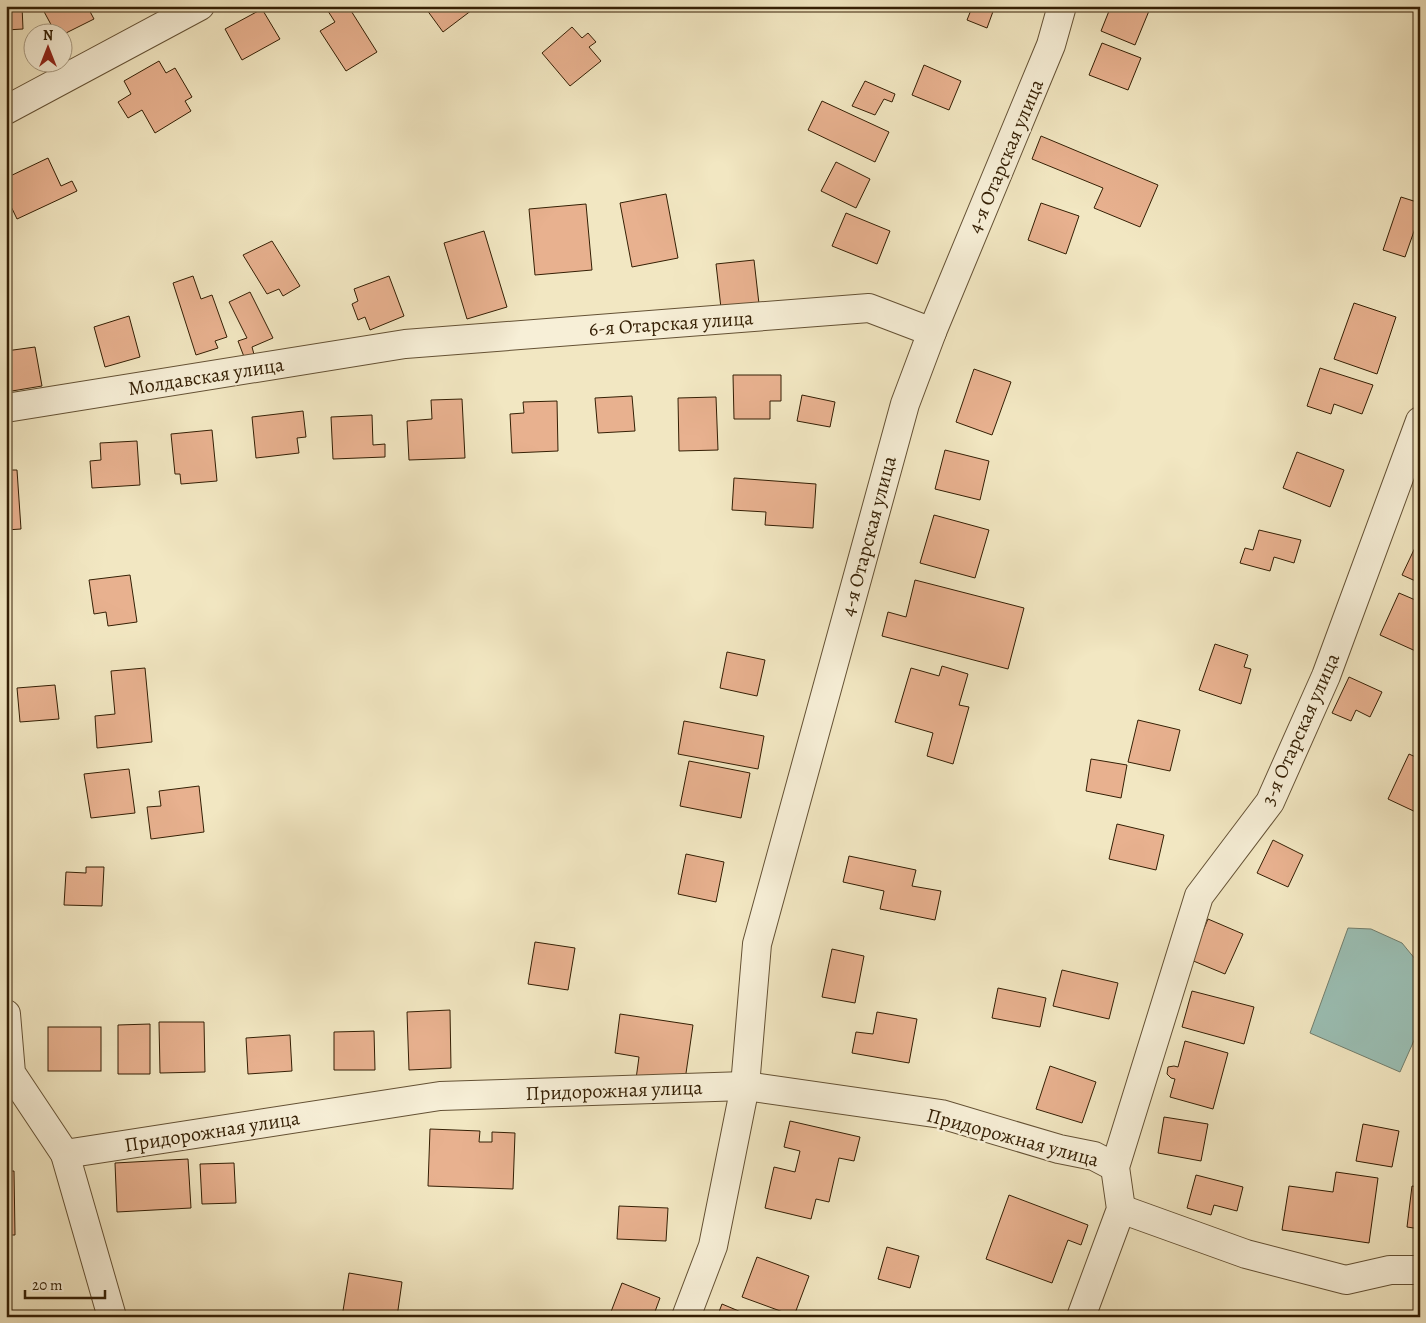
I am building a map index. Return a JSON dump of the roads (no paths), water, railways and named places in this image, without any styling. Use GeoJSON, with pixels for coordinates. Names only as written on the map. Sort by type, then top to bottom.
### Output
{"type":"FeatureCollection","features":[{"type":"Feature","properties":{"kind":"street"},"geometry":{"type":"LineString","coordinates":[[6,110],[200,6]]}},
{"type":"Feature","properties":{"kind":"street","name":"4-я Отарская улица"},"geometry":{"type":"LineString","coordinates":[[686,1317],[713,1246],[745,1086],[757,944],[904,404],[1051,46],[1062,6]]}},
{"type":"Feature","properties":{"kind":"street","name":"6-я Отарская улица"},"geometry":{"type":"LineString","coordinates":[[405,344],[869,308],[932,332]]}},
{"type":"Feature","properties":{"kind":"street","name":"Молдавская улица"},"geometry":{"type":"LineString","coordinates":[[6,408],[405,344]]}},
{"type":"Feature","properties":{"kind":"street","name":"3-я Отарская улица"},"geometry":{"type":"LineString","coordinates":[[1115,1167],[1199,896],[1270,802],[1326,676],[1420,421]]}},
{"type":"Feature","properties":{"kind":"street"},"geometry":{"type":"LineString","coordinates":[[6,1014],[11,1073],[65,1154],[112,1317]]}},
{"type":"Feature","properties":{"kind":"street","name":"Придорожная улица"},"geometry":{"type":"LineString","coordinates":[[65,1154],[440,1096],[745,1086],[942,1114],[1059,1149],[1094,1156],[1115,1167],[1121,1209]]}},
{"type":"Feature","properties":{"kind":"street"},"geometry":{"type":"LineString","coordinates":[[1081,1317],[1121,1209],[1246,1254],[1346,1280],[1390,1270],[1420,1270]]}},
{"type":"Feature","properties":{"kind":"water"},"geometry":{"type":"Polygon","coordinates":[[[1348,928],[1371,929],[1402,943],[1420,965],[1420,1027],[1400,1072],[1310,1033],[1348,928]]]}}]}
